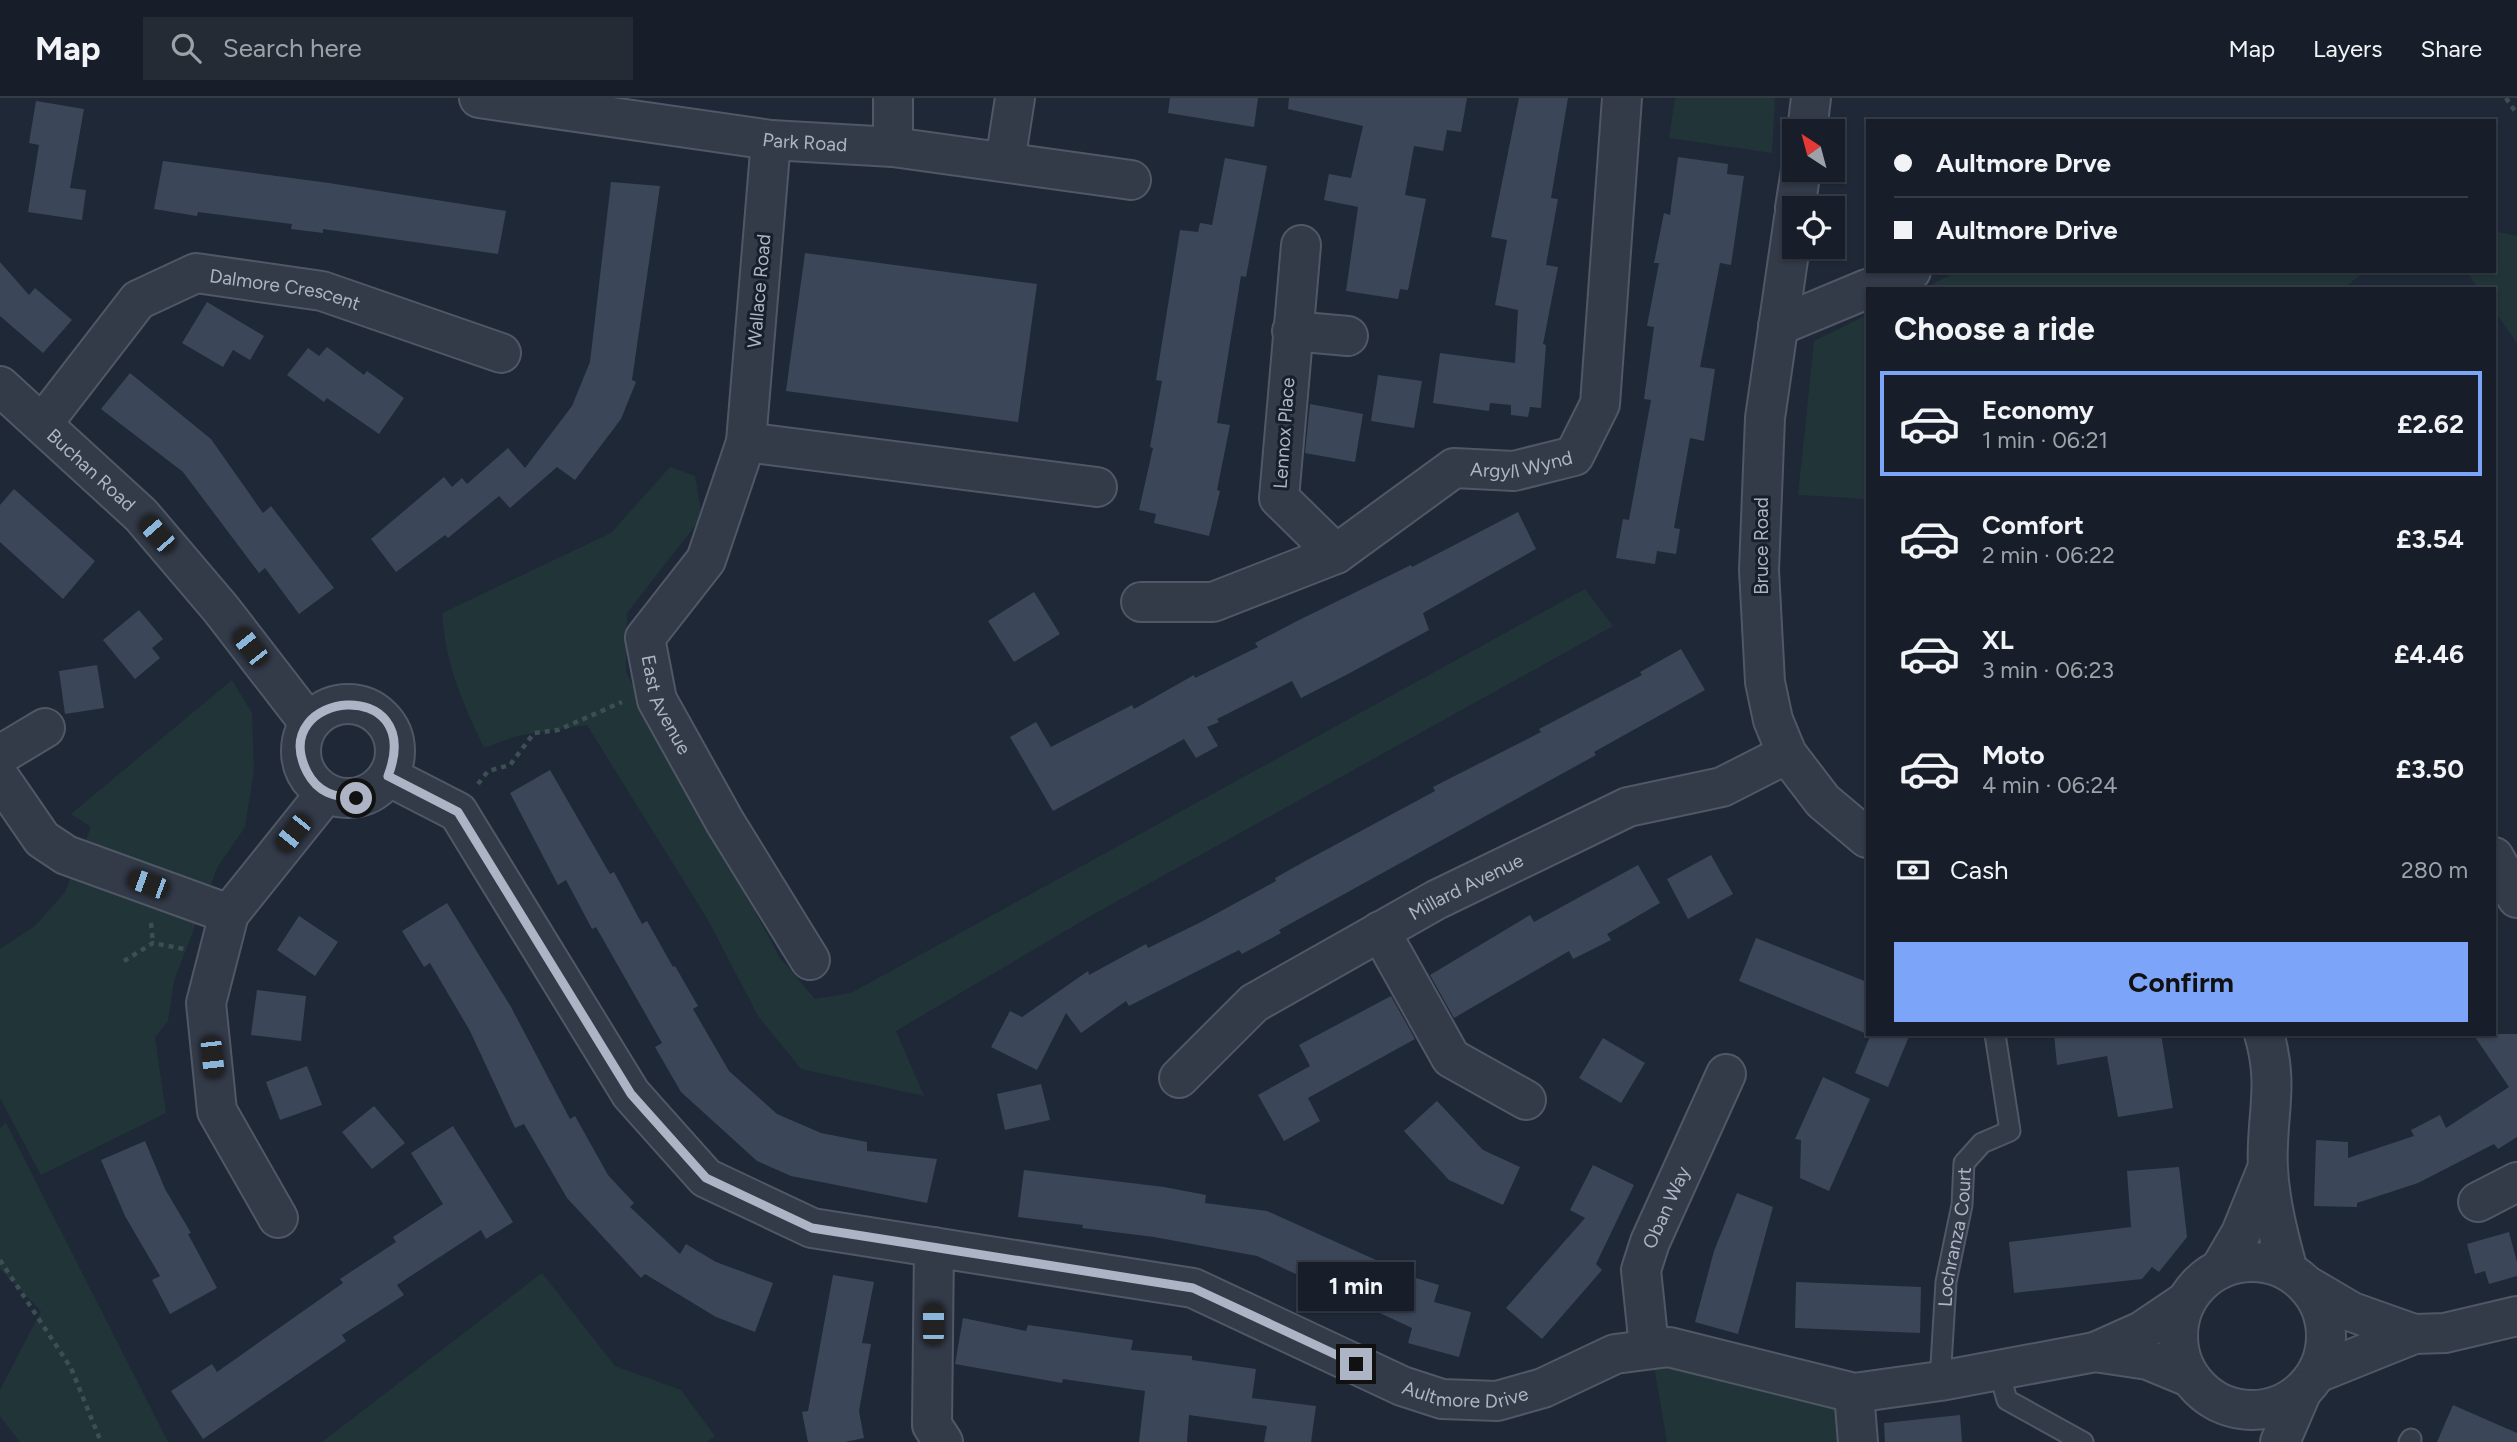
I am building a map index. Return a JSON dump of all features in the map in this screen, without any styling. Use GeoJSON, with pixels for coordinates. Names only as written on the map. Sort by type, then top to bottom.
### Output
{"type":"FeatureCollection","features":[{"type":"Feature","properties":{"kind":"street","name":"Park Road"},"geometry":{"type":"LineString","coordinates":[[479,98],[771,140],[893,147],[1131,180]]}},
{"type":"Feature","properties":{"kind":"street"},"geometry":{"type":"LineString","coordinates":[[893,98],[893,147]]}},
{"type":"Feature","properties":{"kind":"street"},"geometry":{"type":"LineString","coordinates":[[1005,162],[1015,98]]}},
{"type":"Feature","properties":{"kind":"street","name":"Argyll Wynd"},"geometry":{"type":"LineString","coordinates":[[1141,602],[1213,602],[1336,554],[1454,468],[1514,471],[1574,456],[1600,404],[1622,98]]}},
{"type":"Feature","properties":{"kind":"street"},"geometry":{"type":"LineString","coordinates":[[1808,119],[1811,98]]}},
{"type":"Feature","properties":{"kind":"street","name":"Wallace Road"},"geometry":{"type":"LineString","coordinates":[[747,442],[771,140]]}},
{"type":"Feature","properties":{"kind":"street","name":"Lennox Place"},"geometry":{"type":"LineString","coordinates":[[1301,246],[1279,498],[1336,554]]}},
{"type":"Feature","properties":{"kind":"street","name":"Bruce Road"},"geometry":{"type":"LineString","coordinates":[[1788,259],[1765,418],[1762,470],[1761,638],[1765,682],[1773,720],[1787,754],[1823,801],[1866,837]]}},
{"type":"Feature","properties":{"kind":"street","name":"Dalmore Crescent"},"geometry":{"type":"LineString","coordinates":[[43,423],[138,300],[196,273],[322,291],[501,353]]}},
{"type":"Feature","properties":{"kind":"street"},"geometry":{"type":"LineString","coordinates":[[1873,287],[1906,273]]}},
{"type":"Feature","properties":{"kind":"street"},"geometry":{"type":"LineString","coordinates":[[1778,326],[1866,290]]}},
{"type":"Feature","properties":{"kind":"street"},"geometry":{"type":"LineString","coordinates":[[1292,331],[1348,336]]}},
{"type":"Feature","properties":{"kind":"street","name":"Buchan Road"},"geometry":{"type":"LineString","coordinates":[[0,386],[141,515],[220,609],[309,723]]}},
{"type":"Feature","properties":{"kind":"street"},"geometry":{"type":"LineString","coordinates":[[747,442],[1097,487]]}},
{"type":"Feature","properties":{"kind":"street","name":"East Avenue"},"geometry":{"type":"LineString","coordinates":[[747,442],[706,560],[645,638],[657,700],[725,822],[810,960]]}},
{"type":"Feature","properties":{"kind":"street"},"geometry":{"type":"LineString","coordinates":[[353,703],[369,708],[383,718],[392,733],[395,758],[388,776],[371,792],[356,798],[326,793],[313,783],[302,761],[301,744],[309,723],[336,704],[353,703]]}},
{"type":"Feature","properties":{"kind":"street"},"geometry":{"type":"LineString","coordinates":[[0,755],[45,728]]}},
{"type":"Feature","properties":{"kind":"street","name":"Millard Avenue"},"geometry":{"type":"LineString","coordinates":[[1179,1078],[1254,1003],[1436,900],[1628,807],[1722,787],[1787,754]]}},
{"type":"Feature","properties":{"kind":"street"},"geometry":{"type":"LineString","coordinates":[[388,776],[458,812]]}},
{"type":"Feature","properties":{"kind":"street"},"geometry":{"type":"LineString","coordinates":[[0,778],[42,839],[66,855],[229,914]]}},
{"type":"Feature","properties":{"kind":"street"},"geometry":{"type":"LineString","coordinates":[[278,1218],[218,1111],[206,1003],[229,914],[326,793]]}},
{"type":"Feature","properties":{"kind":"street","name":"Aultmore Drive"},"geometry":{"type":"LineString","coordinates":[[458,812],[631,1094],[706,1178],[812,1228],[1193,1288],[1402,1386],[1442,1398],[1497,1401],[1543,1388],[1615,1354],[1650,1347],[1669,1347],[1854,1393],[1940,1381],[1998,1368],[2095,1352],[2143,1331],[2185,1303]]}},
{"type":"Feature","properties":{"kind":"street"},"geometry":{"type":"LineString","coordinates":[[1380,932],[1451,1058],[1527,1100]]}},
{"type":"Feature","properties":{"kind":"street"},"geometry":{"type":"LineString","coordinates":[[2264,1036],[2272,1072],[2268,1167],[2297,1278],[2319,1305],[2326,1327],[2325,1351],[2280,1442]]}},
{"type":"Feature","properties":{"kind":"street","name":"Oban Way"},"geometry":{"type":"LineString","coordinates":[[1650,1347],[1642,1303],[1641,1270],[1650,1242],[1726,1074]]}},
{"type":"Feature","properties":{"kind":"street"},"geometry":{"type":"LineString","coordinates":[[2220,1269],[2241,1233],[2268,1167]]}},
{"type":"Feature","properties":{"kind":"street"},"geometry":{"type":"LineString","coordinates":[[2478,1202],[2517,1182]]}},
{"type":"Feature","properties":{"kind":"street"},"geometry":{"type":"LineString","coordinates":[[934,1247],[932,1425],[943,1442]]}},
{"type":"Feature","properties":{"kind":"street"},"geometry":{"type":"LineString","coordinates":[[2414,1334],[2310,1382],[2280,1405],[2255,1411],[2230,1408],[2207,1396],[2189,1377],[2179,1353],[2177,1327],[2185,1303],[2201,1281],[2220,1269],[2243,1262],[2266,1263],[2297,1278],[2352,1312],[2414,1334],[2445,1333],[2517,1316]]}},
{"type":"Feature","properties":{"kind":"street","name":"Aultmore Drive"},"geometry":{"type":"LineString","coordinates":[[2095,1352],[2148,1360],[2189,1377]]}},
{"type":"Feature","properties":{"kind":"street"},"geometry":{"type":"LineString","coordinates":[[1854,1393],[1858,1442]]}},
{"type":"Feature","properties":{"kind":"street"},"geometry":{"type":"LineString","coordinates":[[2230,1408],[2247,1442]]}},
{"type":"Feature","properties":{"kind":"lane","name":"Lochranza Court"},"geometry":{"type":"LineString","coordinates":[[1940,1381],[1946,1282],[1962,1205],[1964,1163],[1982,1143],[2010,1131],[1995,1036]]}},
{"type":"Feature","properties":{"kind":"lane"},"geometry":{"type":"LineString","coordinates":[[1998,1368],[2007,1400],[2083,1442]]}},
{"type":"Feature","properties":{"kind":"path"},"geometry":{"type":"LineString","coordinates":[[2506,98],[2517,114]]}},
{"type":"Feature","properties":{"kind":"path"},"geometry":{"type":"LineString","coordinates":[[458,812],[488,771],[510,765],[534,733],[558,730],[654,685]]}},
{"type":"Feature","properties":{"kind":"path"},"geometry":{"type":"LineString","coordinates":[[124,961],[153,943],[218,955]]}},
{"type":"Feature","properties":{"kind":"path"},"geometry":{"type":"LineString","coordinates":[[0,1259],[71,1368],[101,1442]]}},
{"type":"Feature","properties":{"kind":"green space"},"geometry":{"type":"Polygon","coordinates":[[[1675,98],[1775,98],[1772,153],[1669,138],[1675,98]]]}},
{"type":"Feature","properties":{"kind":"green space"},"geometry":{"type":"Polygon","coordinates":[[[2496,231],[2517,236],[2517,343],[2496,313],[2496,287],[2478,287],[2467,273],[2496,273],[2496,231]]]}},
{"type":"Feature","properties":{"kind":"green space"},"geometry":{"type":"Polygon","coordinates":[[[1955,273],[2363,273],[2345,287],[1926,287],[1955,273]]]}},
{"type":"Feature","properties":{"kind":"green space"},"geometry":{"type":"Polygon","coordinates":[[[1866,315],[1866,499],[1798,495],[1814,341],[1866,315]]]}},
{"type":"Feature","properties":{"kind":"green space"},"geometry":{"type":"Polygon","coordinates":[[[670,467],[695,476],[702,517],[627,613],[626,672],[780,958],[815,999],[851,993],[1585,589],[1613,626],[1094,914],[896,1031],[924,1096],[801,1069],[758,1016],[708,920],[587,725],[517,736],[484,748],[462,699],[447,649],[442,613],[611,533],[670,467]]]}},
{"type":"Feature","properties":{"kind":"green space"},"geometry":{"type":"Polygon","coordinates":[[[232,680],[252,713],[254,770],[245,827],[218,866],[174,981],[168,1021],[155,1037],[166,1113],[41,1175],[0,1098],[0,949],[35,926],[65,892],[91,827],[71,814],[232,680]]]}},
{"type":"Feature","properties":{"kind":"green space"},"geometry":{"type":"Polygon","coordinates":[[[6,1123],[168,1442],[20,1442],[0,1416],[0,1390],[41,1311],[0,1269],[0,1128],[6,1123]]]}},
{"type":"Feature","properties":{"kind":"green space"},"geometry":{"type":"Polygon","coordinates":[[[542,1273],[615,1366],[681,1390],[715,1436],[707,1442],[322,1442],[542,1273]]]}},
{"type":"Feature","properties":{"kind":"green space"},"geometry":{"type":"Polygon","coordinates":[[[1652,1355],[1847,1397],[1851,1442],[1667,1442],[1652,1355]]]}},
{"type":"Feature","properties":{"kind":"building"},"geometry":{"type":"Polygon","coordinates":[[[1170,98],[1258,98],[1254,127],[1168,113],[1170,98]]]}},
{"type":"Feature","properties":{"kind":"building"},"geometry":{"type":"Polygon","coordinates":[[[1289,98],[1467,98],[1461,132],[1447,130],[1443,151],[1414,146],[1405,195],[1426,199],[1408,290],[1400,289],[1398,299],[1346,291],[1358,207],[1324,200],[1329,174],[1351,178],[1363,126],[1288,109],[1289,98]]]}},
{"type":"Feature","properties":{"kind":"building"},"geometry":{"type":"Polygon","coordinates":[[[1519,98],[1568,98],[1551,198],[1558,199],[1546,265],[1558,267],[1543,344],[1546,345],[1541,408],[1530,407],[1528,417],[1511,415],[1511,405],[1490,403],[1489,411],[1433,403],[1440,353],[1515,363],[1518,310],[1495,305],[1507,240],[1491,237],[1519,98]]]}},
{"type":"Feature","properties":{"kind":"building"},"geometry":{"type":"Polygon","coordinates":[[[36,101],[84,109],[70,188],[86,190],[82,220],[28,212],[39,145],[29,143],[36,101]]]}},
{"type":"Feature","properties":{"kind":"building"},"geometry":{"type":"Polygon","coordinates":[[[1678,157],[1728,164],[1727,174],[1744,176],[1731,265],[1720,263],[1700,367],[1715,369],[1704,441],[1690,438],[1674,528],[1680,529],[1676,554],[1657,551],[1655,564],[1616,558],[1623,519],[1629,520],[1651,400],[1644,399],[1654,327],[1647,326],[1659,263],[1654,263],[1664,213],[1670,215],[1678,157]]]}},
{"type":"Feature","properties":{"kind":"building"},"geometry":{"type":"Polygon","coordinates":[[[1225,158],[1267,166],[1246,277],[1241,276],[1217,423],[1230,425],[1217,490],[1220,491],[1209,536],[1154,523],[1156,514],[1139,510],[1153,448],[1150,447],[1162,381],[1156,380],[1180,230],[1198,232],[1200,223],[1212,225],[1225,158]]]}},
{"type":"Feature","properties":{"kind":"building"},"geometry":{"type":"Polygon","coordinates":[[[163,161],[329,183],[506,211],[498,254],[323,229],[323,233],[291,229],[292,224],[198,212],[197,216],[154,209],[163,161]]]}},
{"type":"Feature","properties":{"kind":"building"},"geometry":{"type":"Polygon","coordinates":[[[611,182],[660,186],[632,380],[636,382],[621,419],[575,480],[557,467],[510,508],[499,496],[448,538],[445,535],[396,572],[371,539],[444,477],[452,487],[462,478],[467,484],[508,448],[525,468],[572,406],[590,362],[611,182]]]}},
{"type":"Feature","properties":{"kind":"building"},"geometry":{"type":"Polygon","coordinates":[[[805,253],[1037,284],[1018,422],[786,391],[805,253]]]}},
{"type":"Feature","properties":{"kind":"building"},"geometry":{"type":"Polygon","coordinates":[[[0,262],[29,295],[35,288],[72,320],[43,353],[0,316],[0,262]]]}},
{"type":"Feature","properties":{"kind":"building"},"geometry":{"type":"Polygon","coordinates":[[[207,302],[264,336],[250,360],[233,350],[223,367],[182,343],[207,302]]]}},
{"type":"Feature","properties":{"kind":"building"},"geometry":{"type":"Polygon","coordinates":[[[327,347],[364,375],[367,371],[404,398],[379,434],[327,398],[324,402],[287,375],[308,348],[319,356],[327,347]]]}},
{"type":"Feature","properties":{"kind":"building"},"geometry":{"type":"Polygon","coordinates":[[[130,373],[211,439],[263,513],[271,506],[334,588],[299,614],[265,568],[259,573],[183,472],[101,409],[130,373]]]}},
{"type":"Feature","properties":{"kind":"building"},"geometry":{"type":"Polygon","coordinates":[[[1378,375],[1422,381],[1414,428],[1371,421],[1378,375]]]}},
{"type":"Feature","properties":{"kind":"building"},"geometry":{"type":"Polygon","coordinates":[[[1310,404],[1363,414],[1355,462],[1305,453],[1310,404]]]}},
{"type":"Feature","properties":{"kind":"building"},"geometry":{"type":"Polygon","coordinates":[[[14,489],[95,561],[63,599],[0,542],[0,505],[14,489]]]}},
{"type":"Feature","properties":{"kind":"building"},"geometry":{"type":"Polygon","coordinates":[[[1518,512],[1536,549],[1423,613],[1429,630],[1348,674],[1301,698],[1292,681],[1217,719],[1219,722],[1207,727],[1218,746],[1196,758],[1184,739],[1053,811],[1010,737],[1036,722],[1051,747],[1132,705],[1134,709],[1194,675],[1195,678],[1258,647],[1255,643],[1297,621],[1411,565],[1412,567],[1518,512]]]}},
{"type":"Feature","properties":{"kind":"building"},"geometry":{"type":"Polygon","coordinates":[[[1034,592],[1060,634],[1014,662],[988,621],[1034,592]]]}},
{"type":"Feature","properties":{"kind":"building"},"geometry":{"type":"Polygon","coordinates":[[[139,610],[163,639],[152,648],[160,658],[135,679],[103,640],[139,610]]]}},
{"type":"Feature","properties":{"kind":"building"},"geometry":{"type":"Polygon","coordinates":[[[1681,649],[1705,690],[1594,752],[1596,755],[1279,930],[1281,933],[1242,954],[1239,950],[1129,1006],[1126,1001],[1081,1033],[1066,1013],[1037,1070],[991,1047],[1010,1011],[1022,1017],[1088,971],[1089,975],[1146,944],[1148,948],[1201,922],[1276,881],[1275,878],[1435,791],[1433,787],[1541,732],[1539,729],[1642,675],[1640,672],[1681,649]]]}},
{"type":"Feature","properties":{"kind":"building"},"geometry":{"type":"Polygon","coordinates":[[[97,665],[104,708],[65,714],[59,671],[97,665]]]}},
{"type":"Feature","properties":{"kind":"building"},"geometry":{"type":"Polygon","coordinates":[[[550,770],[610,874],[614,872],[642,924],[647,921],[673,967],[675,966],[698,1006],[693,1009],[729,1071],[777,1114],[821,1133],[867,1142],[867,1151],[937,1159],[927,1203],[791,1176],[757,1161],[681,1092],[655,1047],[662,1043],[596,927],[592,929],[566,880],[558,885],[510,793],[550,770]]]}},
{"type":"Feature","properties":{"kind":"building"},"geometry":{"type":"Polygon","coordinates":[[[1711,855],[1733,894],[1688,919],[1667,879],[1711,855]]]}},
{"type":"Feature","properties":{"kind":"building"},"geometry":{"type":"Polygon","coordinates":[[[1638,865],[1660,903],[1607,934],[1611,940],[1573,959],[1569,951],[1454,1018],[1430,975],[1530,915],[1534,922],[1638,865]]]}},
{"type":"Feature","properties":{"kind":"building"},"geometry":{"type":"Polygon","coordinates":[[[447,903],[511,1007],[570,1119],[575,1116],[608,1175],[634,1203],[630,1207],[680,1254],[686,1244],[716,1262],[773,1283],[755,1332],[716,1317],[645,1274],[641,1278],[567,1198],[524,1124],[515,1128],[470,1031],[430,963],[424,967],[402,931],[447,903]]]}},
{"type":"Feature","properties":{"kind":"building"},"geometry":{"type":"Polygon","coordinates":[[[299,916],[338,942],[315,976],[277,950],[299,916]]]}},
{"type":"Feature","properties":{"kind":"building"},"geometry":{"type":"Polygon","coordinates":[[[1756,938],[1866,982],[1866,1034],[1739,981],[1756,938]]]}},
{"type":"Feature","properties":{"kind":"building"},"geometry":{"type":"Polygon","coordinates":[[[257,990],[306,996],[301,1041],[251,1035],[257,990]]]}},
{"type":"Feature","properties":{"kind":"building"},"geometry":{"type":"Polygon","coordinates":[[[1391,996],[1415,1039],[1308,1098],[1320,1121],[1284,1141],[1258,1095],[1310,1066],[1299,1045],[1391,996]]]}},
{"type":"Feature","properties":{"kind":"building"},"geometry":{"type":"Polygon","coordinates":[[[2517,1034],[2517,1137],[2498,1149],[2494,1144],[2418,1183],[2357,1203],[2357,1207],[2314,1206],[2316,1140],[2348,1142],[2348,1158],[2414,1136],[2411,1130],[2440,1115],[2446,1128],[2509,1087],[2474,1036],[2517,1034]]]}},
{"type":"Feature","properties":{"kind":"building"},"geometry":{"type":"Polygon","coordinates":[[[1870,1036],[1909,1036],[1888,1087],[1855,1073],[1870,1036]]]}},
{"type":"Feature","properties":{"kind":"building"},"geometry":{"type":"Polygon","coordinates":[[[2054,1036],[2161,1036],[2173,1108],[2118,1117],[2107,1056],[2057,1065],[2054,1036]]]}},
{"type":"Feature","properties":{"kind":"building"},"geometry":{"type":"Polygon","coordinates":[[[1603,1038],[1645,1063],[1621,1103],[1579,1078],[1603,1038]]]}},
{"type":"Feature","properties":{"kind":"building"},"geometry":{"type":"Polygon","coordinates":[[[307,1066],[322,1105],[280,1120],[266,1082],[307,1066]]]}},
{"type":"Feature","properties":{"kind":"building"},"geometry":{"type":"Polygon","coordinates":[[[1823,1077],[1870,1099],[1829,1191],[1800,1178],[1801,1140],[1795,1139],[1823,1077]]]}},
{"type":"Feature","properties":{"kind":"building"},"geometry":{"type":"Polygon","coordinates":[[[1041,1084],[1050,1120],[1005,1130],[997,1094],[1041,1084]]]}},
{"type":"Feature","properties":{"kind":"building"},"geometry":{"type":"Polygon","coordinates":[[[1437,1101],[1483,1150],[1520,1167],[1503,1205],[1449,1180],[1404,1131],[1437,1101]]]}},
{"type":"Feature","properties":{"kind":"building"},"geometry":{"type":"Polygon","coordinates":[[[374,1106],[405,1143],[372,1169],[342,1132],[374,1106]]]}},
{"type":"Feature","properties":{"kind":"building"},"geometry":{"type":"Polygon","coordinates":[[[453,1126],[513,1222],[486,1239],[481,1230],[397,1285],[404,1295],[342,1335],[346,1341],[203,1439],[171,1391],[212,1364],[217,1372],[343,1283],[340,1279],[396,1242],[393,1237],[443,1204],[411,1153],[453,1126]]]}},
{"type":"Feature","properties":{"kind":"building"},"geometry":{"type":"Polygon","coordinates":[[[145,1141],[165,1189],[191,1233],[188,1234],[217,1288],[170,1314],[152,1280],[160,1276],[125,1216],[101,1160],[145,1141]]]}},
{"type":"Feature","properties":{"kind":"building"},"geometry":{"type":"Polygon","coordinates":[[[1593,1165],[1634,1185],[1596,1264],[1602,1270],[1542,1339],[1506,1308],[1585,1218],[1570,1210],[1593,1165]]]}},
{"type":"Feature","properties":{"kind":"building"},"geometry":{"type":"Polygon","coordinates":[[[2179,1167],[2187,1237],[2159,1272],[2152,1267],[2142,1279],[2014,1293],[2009,1242],[2131,1227],[2127,1171],[2179,1167]]]}},
{"type":"Feature","properties":{"kind":"building"},"geometry":{"type":"Polygon","coordinates":[[[1024,1170],[1164,1187],[1206,1195],[1205,1203],[1267,1211],[1416,1278],[1439,1285],[1434,1302],[1471,1312],[1459,1357],[1408,1343],[1412,1328],[1257,1256],[1154,1237],[1082,1228],[1083,1225],[1018,1217],[1024,1170]]]}},
{"type":"Feature","properties":{"kind":"building"},"geometry":{"type":"Polygon","coordinates":[[[1737,1193],[1773,1207],[1738,1334],[1695,1322],[1714,1251],[1737,1193]]]}},
{"type":"Feature","properties":{"kind":"building"},"geometry":{"type":"Polygon","coordinates":[[[2509,1232],[2517,1262],[2517,1276],[2489,1284],[2485,1271],[2475,1274],[2467,1244],[2509,1232]]]}},
{"type":"Feature","properties":{"kind":"building"},"geometry":{"type":"Polygon","coordinates":[[[833,1275],[874,1282],[862,1343],[871,1344],[859,1411],[864,1438],[845,1442],[808,1442],[802,1412],[808,1411],[833,1275]]]}},
{"type":"Feature","properties":{"kind":"building"},"geometry":{"type":"Polygon","coordinates":[[[1796,1282],[1921,1287],[1920,1333],[1795,1328],[1796,1282]]]}},
{"type":"Feature","properties":{"kind":"building"},"geometry":{"type":"Polygon","coordinates":[[[963,1318],[1026,1331],[1028,1325],[1133,1340],[1131,1350],[1192,1356],[1192,1360],[1256,1369],[1252,1398],[1316,1406],[1311,1442],[1264,1442],[1267,1426],[1189,1415],[1187,1442],[1139,1442],[1145,1391],[1063,1379],[1062,1383],[955,1364],[963,1318]]]}},
{"type":"Feature","properties":{"kind":"building"},"geometry":{"type":"Polygon","coordinates":[[[2453,1405],[2517,1433],[2517,1442],[2437,1442],[2453,1405]]]}},
{"type":"Feature","properties":{"kind":"building"},"geometry":{"type":"Polygon","coordinates":[[[1960,1415],[1962,1442],[1885,1442],[1884,1423],[1960,1415]]]}},
{"type":"Feature","properties":{"kind":"route"},"geometry":{"type":"LineString","coordinates":[[356,798],[326,793],[313,783],[302,761],[301,744],[309,723],[336,704],[353,703],[369,708],[383,718],[392,733],[396,748],[388,776],[458,812],[631,1094],[706,1178],[812,1228],[1193,1288],[1356,1364]]}}]}
